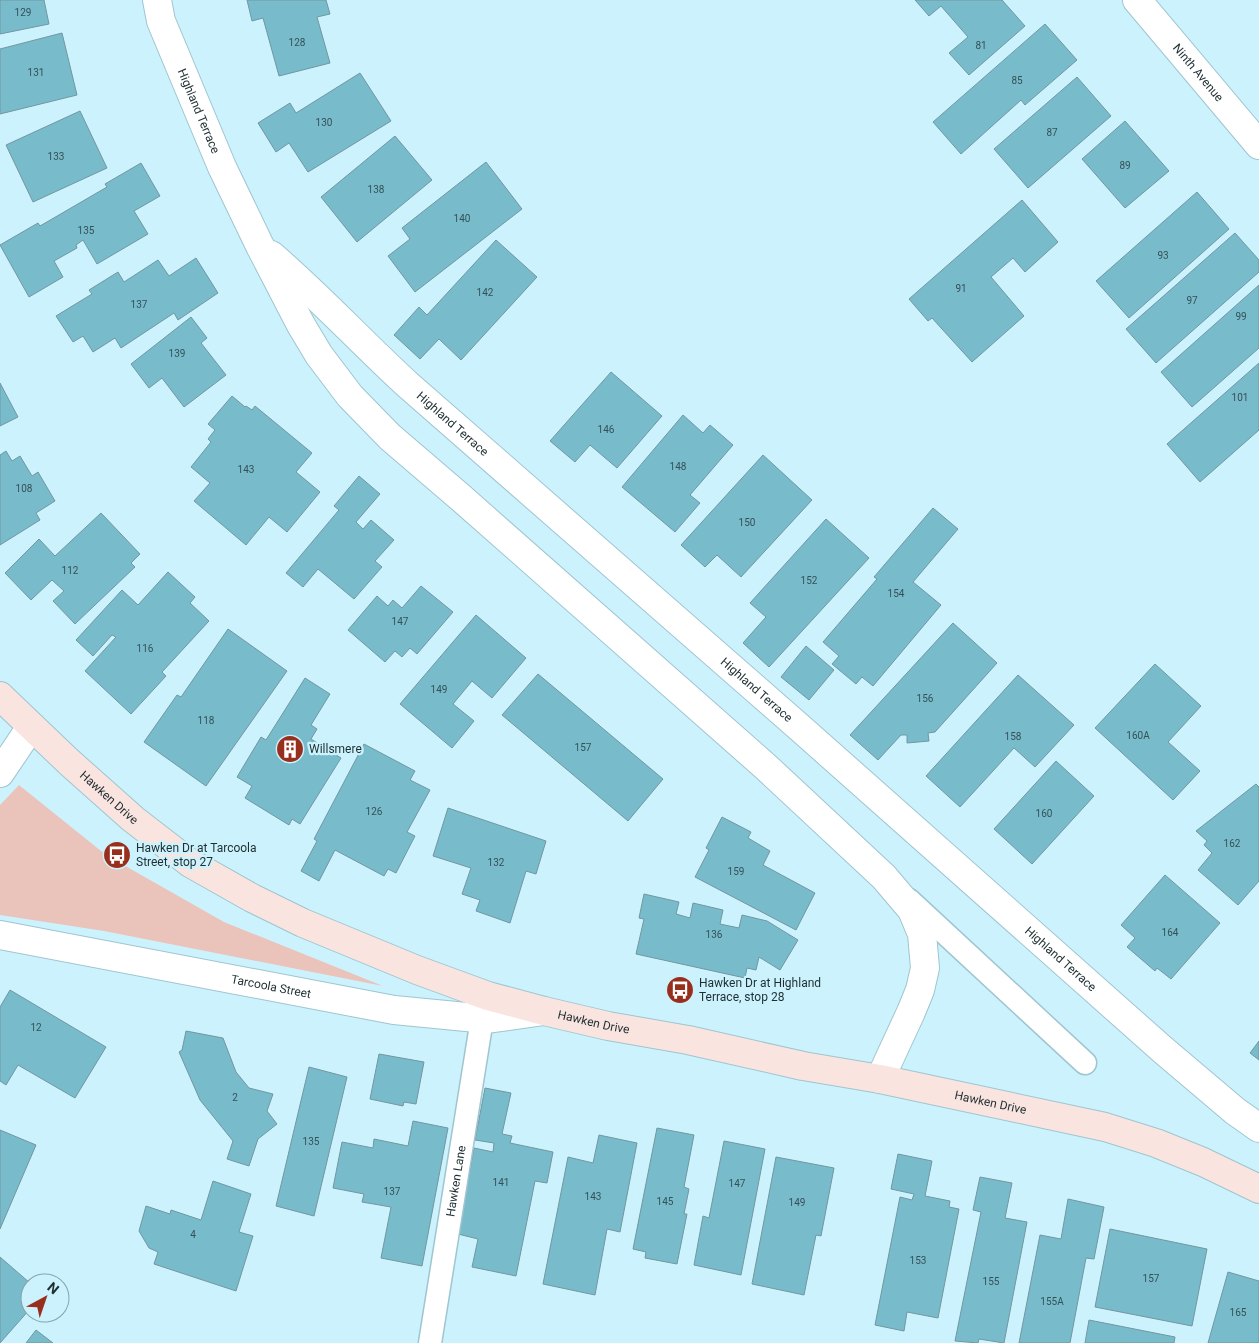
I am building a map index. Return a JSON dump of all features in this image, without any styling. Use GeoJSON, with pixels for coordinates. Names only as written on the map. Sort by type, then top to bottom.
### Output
{"type":"FeatureCollection","features":[{"type":"Feature","properties":{"kind":"main road","name":"Hawken Drive"},"geometry":{"type":"LineString","coordinates":[[0,696],[69,762],[153,836],[190,863],[222,882],[303,923],[416,970],[488,996],[608,1026],[688,1040],[803,1066],[880,1079],[1105,1127],[1203,1162],[1259,1189]]}},
{"type":"Feature","properties":{"kind":"street","name":"Highland Terrace"},"geometry":{"type":"LineString","coordinates":[[157,0],[161,21],[202,122],[260,246],[301,325],[319,355],[364,413],[423,467],[460,497],[766,767],[884,877],[900,895],[916,919],[922,934],[925,968],[920,990],[880,1079]]}},
{"type":"Feature","properties":{"kind":"street","name":"Ninth Avenue"},"geometry":{"type":"LineString","coordinates":[[1137,0],[1259,145]]}},
{"type":"Feature","properties":{"kind":"street","name":"Highland Terrace"},"geometry":{"type":"LineString","coordinates":[[260,246],[312,291],[408,385],[807,734],[1162,1050],[1235,1111],[1259,1128]]}},
{"type":"Feature","properties":{"kind":"street"},"geometry":{"type":"LineString","coordinates":[[0,773],[32,727]]}},
{"type":"Feature","properties":{"kind":"street","name":"Tarcoola Street"},"geometry":{"type":"LineString","coordinates":[[0,935],[394,1010],[482,1019],[544,1011]]}},
{"type":"Feature","properties":{"kind":"lane","name":"Highland Terrace"},"geometry":{"type":"LineString","coordinates":[[884,877],[1085,1063]]}},
{"type":"Feature","properties":{"kind":"lane","name":"Hawken Lane"},"geometry":{"type":"LineString","coordinates":[[430,1343],[482,1019]]}},
{"type":"Feature","properties":{"kind":"shaded area"},"geometry":{"type":"Polygon","coordinates":[[[19,785],[106,855],[224,922],[383,986],[104,931],[0,915],[0,805],[19,785]]]}},
{"type":"Feature","properties":{"kind":"building"},"geometry":{"type":"Polygon","coordinates":[[[0,0],[44,0],[49,24],[0,34],[0,0]]]}},
{"type":"Feature","properties":{"kind":"building"},"geometry":{"type":"Polygon","coordinates":[[[247,0],[326,0],[330,14],[317,17],[330,63],[279,76],[263,18],[252,21],[247,0]]]}},
{"type":"Feature","properties":{"kind":"building"},"geometry":{"type":"Polygon","coordinates":[[[915,0],[1002,0],[1025,26],[969,75],[949,53],[968,37],[941,6],[929,16],[915,0]]]}},
{"type":"Feature","properties":{"kind":"building"},"geometry":{"type":"Polygon","coordinates":[[[1045,24],[1077,60],[1025,105],[1021,100],[961,154],[933,122],[1045,24]]]}},
{"type":"Feature","properties":{"kind":"building"},"geometry":{"type":"Polygon","coordinates":[[[62,33],[77,95],[0,114],[0,49],[62,33]]]}},
{"type":"Feature","properties":{"kind":"building"},"geometry":{"type":"Polygon","coordinates":[[[360,73],[391,121],[308,172],[289,143],[276,152],[258,123],[290,103],[296,113],[360,73]]]}},
{"type":"Feature","properties":{"kind":"building"},"geometry":{"type":"Polygon","coordinates":[[[1077,77],[1111,116],[1028,188],[994,149],[1077,77]]]}},
{"type":"Feature","properties":{"kind":"building"},"geometry":{"type":"Polygon","coordinates":[[[80,111],[107,168],[33,202],[6,145],[80,111]]]}},
{"type":"Feature","properties":{"kind":"building"},"geometry":{"type":"Polygon","coordinates":[[[1125,121],[1169,171],[1125,208],[1082,159],[1125,121]]]}},
{"type":"Feature","properties":{"kind":"building"},"geometry":{"type":"Polygon","coordinates":[[[395,136],[432,180],[357,242],[321,197],[395,136]]]}},
{"type":"Feature","properties":{"kind":"building"},"geometry":{"type":"Polygon","coordinates":[[[486,162],[522,209],[415,292],[388,256],[410,239],[402,228],[486,162]]]}},
{"type":"Feature","properties":{"kind":"building"},"geometry":{"type":"Polygon","coordinates":[[[141,163],[160,196],[134,211],[148,234],[97,264],[83,240],[76,245],[77,248],[54,261],[63,277],[29,297],[0,245],[38,223],[40,226],[107,187],[105,184],[141,163]]]}},
{"type":"Feature","properties":{"kind":"building"},"geometry":{"type":"Polygon","coordinates":[[[1197,192],[1229,229],[1129,318],[1096,281],[1197,192]]]}},
{"type":"Feature","properties":{"kind":"building"},"geometry":{"type":"Polygon","coordinates":[[[1022,200],[1058,242],[1025,272],[1013,258],[991,277],[1024,316],[972,362],[932,318],[928,321],[909,299],[1022,200]]]}},
{"type":"Feature","properties":{"kind":"building"},"geometry":{"type":"Polygon","coordinates":[[[1235,233],[1259,260],[1259,272],[1156,363],[1126,329],[1235,233]]]}},
{"type":"Feature","properties":{"kind":"building"},"geometry":{"type":"Polygon","coordinates":[[[496,240],[537,277],[461,360],[439,339],[420,359],[394,335],[419,307],[427,315],[496,240]]]}},
{"type":"Feature","properties":{"kind":"building"},"geometry":{"type":"Polygon","coordinates":[[[196,258],[218,293],[178,320],[174,313],[121,348],[115,338],[93,352],[83,336],[73,342],[56,316],[92,294],[89,290],[118,272],[124,282],[158,260],[169,276],[196,258]]]}},
{"type":"Feature","properties":{"kind":"building"},"geometry":{"type":"Polygon","coordinates":[[[1259,285],[1259,348],[1192,407],[1161,372],[1259,285]]]}},
{"type":"Feature","properties":{"kind":"building"},"geometry":{"type":"Polygon","coordinates":[[[191,317],[207,338],[201,343],[226,375],[184,407],[162,378],[149,388],[131,364],[191,317]]]}},
{"type":"Feature","properties":{"kind":"building"},"geometry":{"type":"Polygon","coordinates":[[[1259,363],[1259,430],[1200,482],[1167,444],[1259,363]]]}},
{"type":"Feature","properties":{"kind":"building"},"geometry":{"type":"Polygon","coordinates":[[[611,372],[662,416],[617,468],[590,445],[575,462],[550,441],[611,372]]]}},
{"type":"Feature","properties":{"kind":"building"},"geometry":{"type":"Polygon","coordinates":[[[0,383],[18,417],[0,426],[0,383]]]}},
{"type":"Feature","properties":{"kind":"building"},"geometry":{"type":"Polygon","coordinates":[[[232,396],[245,407],[252,410],[255,406],[312,453],[296,472],[320,492],[287,532],[269,517],[246,545],[194,501],[210,483],[191,467],[211,442],[208,439],[215,430],[208,424],[232,396]]]}},
{"type":"Feature","properties":{"kind":"building"},"geometry":{"type":"Polygon","coordinates":[[[683,415],[703,433],[710,425],[733,445],[690,495],[700,503],[675,532],[622,487],[683,415]]]}},
{"type":"Feature","properties":{"kind":"building"},"geometry":{"type":"Polygon","coordinates":[[[6,451],[12,461],[20,456],[32,476],[38,472],[55,501],[36,513],[40,520],[0,545],[0,455],[6,451]]]}},
{"type":"Feature","properties":{"kind":"building"},"geometry":{"type":"Polygon","coordinates":[[[763,455],[812,500],[741,577],[717,555],[705,567],[681,545],[763,455]]]}},
{"type":"Feature","properties":{"kind":"building"},"geometry":{"type":"Polygon","coordinates":[[[359,476],[380,494],[356,522],[363,529],[371,520],[394,540],[375,561],[382,567],[354,599],[318,569],[303,587],[286,573],[339,510],[334,506],[359,476]]]}},
{"type":"Feature","properties":{"kind":"building"},"geometry":{"type":"Polygon","coordinates":[[[933,508],[958,529],[913,582],[941,605],[873,686],[862,677],[856,684],[832,664],[839,656],[823,642],[877,579],[874,577],[933,508]]]}},
{"type":"Feature","properties":{"kind":"building"},"geometry":{"type":"Polygon","coordinates":[[[101,513],[140,554],[131,563],[135,567],[75,624],[53,601],[64,591],[52,580],[31,600],[5,573],[39,539],[55,556],[101,513]]]}},
{"type":"Feature","properties":{"kind":"building"},"geometry":{"type":"Polygon","coordinates":[[[826,519],[869,558],[769,667],[743,643],[766,617],[750,603],[826,519]]]}},
{"type":"Feature","properties":{"kind":"building"},"geometry":{"type":"Polygon","coordinates":[[[168,572],[195,597],[190,603],[209,621],[162,672],[166,676],[131,714],[85,671],[116,637],[112,635],[93,656],[76,640],[122,590],[138,605],[168,572]]]}},
{"type":"Feature","properties":{"kind":"building"},"geometry":{"type":"Polygon","coordinates":[[[421,586],[453,612],[417,654],[410,648],[402,657],[395,651],[385,662],[348,630],[377,596],[388,606],[393,600],[402,608],[421,586]]]}},
{"type":"Feature","properties":{"kind":"building"},"geometry":{"type":"Polygon","coordinates":[[[476,615],[526,658],[492,698],[472,681],[453,704],[474,721],[452,748],[400,704],[476,615]]]}},
{"type":"Feature","properties":{"kind":"building"},"geometry":{"type":"Polygon","coordinates":[[[953,623],[997,663],[935,732],[928,733],[929,741],[907,743],[907,735],[901,735],[878,760],[850,735],[953,623]]]}},
{"type":"Feature","properties":{"kind":"building"},"geometry":{"type":"Polygon","coordinates":[[[228,629],[287,671],[206,786],[144,742],[177,695],[181,697],[228,629]]]}},
{"type":"Feature","properties":{"kind":"building"},"geometry":{"type":"Polygon","coordinates":[[[806,646],[834,670],[809,700],[781,677],[806,646]]]}},
{"type":"Feature","properties":{"kind":"building"},"geometry":{"type":"Polygon","coordinates":[[[1155,664],[1201,706],[1168,742],[1200,771],[1173,800],[1095,728],[1155,664]]]}},
{"type":"Feature","properties":{"kind":"building"},"geometry":{"type":"Polygon","coordinates":[[[538,674],[663,779],[628,821],[502,715],[538,674]]]}},
{"type":"Feature","properties":{"kind":"building"},"geometry":{"type":"Polygon","coordinates":[[[1018,675],[1074,725],[1035,767],[1014,748],[960,807],[926,776],[1018,675]]]}},
{"type":"Feature","properties":{"kind":"building","name":"Willsmere"},"geometry":{"type":"Polygon","coordinates":[[[305,678],[330,694],[311,725],[317,729],[311,739],[341,758],[300,824],[292,819],[289,825],[245,798],[252,786],[237,777],[261,737],[266,740],[305,678]]]}},
{"type":"Feature","properties":{"kind":"building"},"geometry":{"type":"Polygon","coordinates":[[[364,744],[415,771],[410,780],[430,790],[407,832],[415,836],[396,873],[388,869],[384,876],[335,850],[319,881],[301,871],[317,841],[314,839],[364,744]]]}},
{"type":"Feature","properties":{"kind":"building"},"geometry":{"type":"Polygon","coordinates":[[[1056,761],[1094,796],[1032,864],[994,829],[1056,761]]]}},
{"type":"Feature","properties":{"kind":"building"},"geometry":{"type":"Polygon","coordinates":[[[1256,784],[1259,787],[1259,881],[1238,905],[1198,870],[1212,853],[1204,845],[1207,841],[1196,831],[1256,784]]]}},
{"type":"Feature","properties":{"kind":"building"},"geometry":{"type":"Polygon","coordinates":[[[448,808],[546,841],[536,874],[526,871],[510,923],[476,911],[480,900],[462,894],[471,868],[433,856],[448,808]]]}},
{"type":"Feature","properties":{"kind":"building"},"geometry":{"type":"Polygon","coordinates":[[[722,817],[751,832],[748,838],[770,851],[763,865],[815,893],[796,930],[695,877],[709,850],[706,848],[722,817]]]}},
{"type":"Feature","properties":{"kind":"building"},"geometry":{"type":"Polygon","coordinates":[[[1165,875],[1220,923],[1171,979],[1157,968],[1155,971],[1127,947],[1135,938],[1121,925],[1165,875]]]}},
{"type":"Feature","properties":{"kind":"building"},"geometry":{"type":"Polygon","coordinates":[[[644,894],[679,902],[676,914],[690,918],[693,903],[723,910],[720,924],[739,928],[742,915],[767,921],[798,940],[780,970],[759,957],[756,970],[747,968],[745,978],[636,954],[644,919],[639,918],[644,894]]]}},
{"type":"Feature","properties":{"kind":"building"},"geometry":{"type":"Polygon","coordinates":[[[10,990],[106,1047],[75,1098],[18,1065],[6,1085],[0,1081],[0,1007],[10,990]]]}},
{"type":"Feature","properties":{"kind":"building"},"geometry":{"type":"Polygon","coordinates":[[[186,1031],[223,1038],[236,1072],[249,1088],[273,1094],[267,1111],[277,1124],[258,1139],[249,1166],[227,1159],[233,1141],[200,1100],[179,1052],[182,1050],[186,1031]]]}},
{"type":"Feature","properties":{"kind":"building"},"geometry":{"type":"Polygon","coordinates":[[[1259,1041],[1259,1060],[1250,1053],[1259,1041]]]}},
{"type":"Feature","properties":{"kind":"building"},"geometry":{"type":"Polygon","coordinates":[[[379,1054],[424,1062],[416,1104],[404,1102],[403,1106],[370,1099],[379,1054]]]}},
{"type":"Feature","properties":{"kind":"building"},"geometry":{"type":"Polygon","coordinates":[[[309,1067],[347,1077],[314,1216],[276,1206],[309,1067]]]}},
{"type":"Feature","properties":{"kind":"building"},"geometry":{"type":"Polygon","coordinates":[[[485,1088],[511,1093],[502,1134],[512,1136],[510,1143],[553,1152],[547,1183],[535,1181],[516,1276],[472,1267],[478,1239],[458,1234],[474,1148],[493,1152],[494,1143],[475,1140],[485,1088]]]}},
{"type":"Feature","properties":{"kind":"building"},"geometry":{"type":"Polygon","coordinates":[[[413,1121],[448,1128],[422,1266],[381,1258],[391,1207],[362,1202],[364,1194],[333,1188],[342,1142],[373,1148],[374,1139],[408,1146],[413,1121]]]}},
{"type":"Feature","properties":{"kind":"building"},"geometry":{"type":"Polygon","coordinates":[[[657,1128],[694,1135],[684,1187],[689,1189],[684,1214],[687,1214],[677,1264],[645,1258],[646,1252],[633,1249],[657,1128]]]}},
{"type":"Feature","properties":{"kind":"building"},"geometry":{"type":"Polygon","coordinates":[[[0,1130],[36,1145],[0,1229],[0,1130]]]}},
{"type":"Feature","properties":{"kind":"building"},"geometry":{"type":"Polygon","coordinates":[[[599,1135],[637,1143],[620,1232],[607,1229],[595,1295],[543,1284],[568,1157],[593,1163],[599,1135]]]}},
{"type":"Feature","properties":{"kind":"building"},"geometry":{"type":"Polygon","coordinates":[[[724,1141],[765,1149],[741,1275],[694,1265],[703,1216],[709,1218],[724,1141]]]}},
{"type":"Feature","properties":{"kind":"building"},"geometry":{"type":"Polygon","coordinates":[[[898,1154],[932,1161],[925,1196],[950,1201],[949,1207],[959,1209],[938,1318],[907,1312],[904,1331],[875,1325],[900,1197],[912,1200],[914,1194],[891,1189],[898,1154]]]}},
{"type":"Feature","properties":{"kind":"building"},"geometry":{"type":"Polygon","coordinates":[[[776,1157],[834,1168],[821,1236],[816,1235],[804,1295],[752,1284],[776,1157]]]}},
{"type":"Feature","properties":{"kind":"building"},"geometry":{"type":"Polygon","coordinates":[[[980,1177],[1012,1183],[1005,1218],[1027,1222],[1004,1343],[979,1339],[978,1343],[955,1341],[981,1212],[973,1210],[980,1177]]]}},
{"type":"Feature","properties":{"kind":"building"},"geometry":{"type":"Polygon","coordinates":[[[213,1181],[251,1194],[239,1232],[253,1236],[236,1291],[154,1264],[158,1252],[149,1248],[139,1231],[146,1206],[170,1214],[171,1210],[201,1220],[213,1181]]]}},
{"type":"Feature","properties":{"kind":"building"},"geometry":{"type":"Polygon","coordinates":[[[1068,1199],[1104,1207],[1094,1259],[1086,1258],[1070,1343],[1019,1343],[1040,1235],[1061,1239],[1068,1199]]]}},
{"type":"Feature","properties":{"kind":"building"},"geometry":{"type":"Polygon","coordinates":[[[1110,1229],[1207,1249],[1192,1326],[1095,1307],[1110,1229]]]}},
{"type":"Feature","properties":{"kind":"building"},"geometry":{"type":"Polygon","coordinates":[[[0,1257],[20,1274],[20,1320],[0,1343],[0,1257]]]}},
{"type":"Feature","properties":{"kind":"building"},"geometry":{"type":"Polygon","coordinates":[[[1228,1272],[1259,1281],[1259,1343],[1208,1343],[1228,1272]]]}},
{"type":"Feature","properties":{"kind":"building"},"geometry":{"type":"Polygon","coordinates":[[[1089,1320],[1175,1337],[1174,1343],[1085,1343],[1089,1320]]]}},
{"type":"Feature","properties":{"kind":"building"},"geometry":{"type":"Polygon","coordinates":[[[36,1330],[53,1343],[26,1343],[36,1330]]]}},
{"type":"Feature","properties":{"kind":"place","name":"Willsmere"},"geometry":{"type":"Point","coordinates":[290,749]}},
{"type":"Feature","properties":{"kind":"place","name":"Hawken Dr at Tarcoola Street, stop 27"},"geometry":{"type":"Point","coordinates":[117,855]}},
{"type":"Feature","properties":{"kind":"place","name":"Hawken Dr at Highland Terrace, stop 28"},"geometry":{"type":"Point","coordinates":[680,990]}}]}
